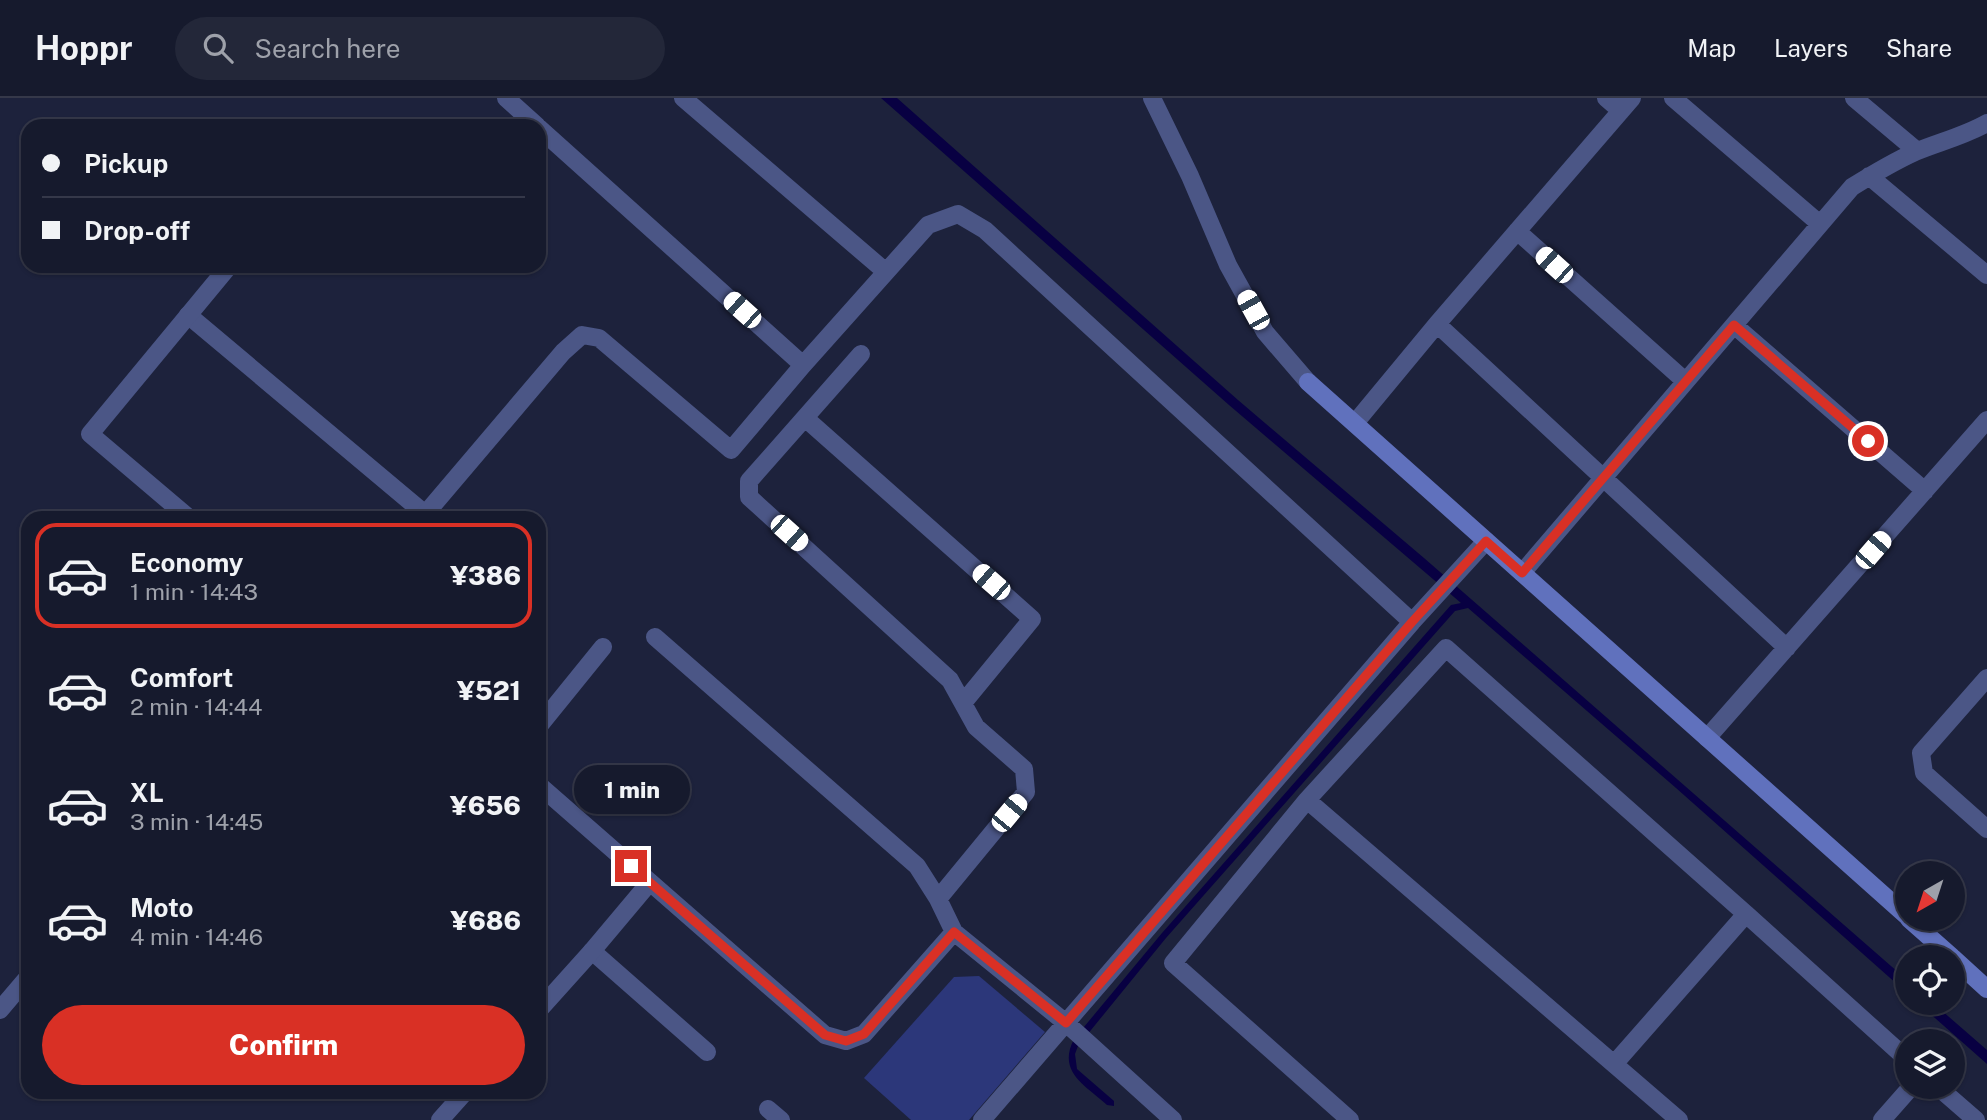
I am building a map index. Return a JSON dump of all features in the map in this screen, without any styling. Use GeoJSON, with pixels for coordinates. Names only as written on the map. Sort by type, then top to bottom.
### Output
{"type":"FeatureCollection","features":[{"type":"Feature","properties":{"kind":"street"},"geometry":{"type":"LineString","coordinates":[[506,98],[529,119]]}},
{"type":"Feature","properties":{"kind":"street"},"geometry":{"type":"LineString","coordinates":[[683,98],[886,272]]}},
{"type":"Feature","properties":{"kind":"street"},"geometry":{"type":"LineString","coordinates":[[1152,98],[1190,176],[1228,265],[1265,332],[1308,382],[1895,906]]}},
{"type":"Feature","properties":{"kind":"street"},"geometry":{"type":"LineString","coordinates":[[1354,423],[1627,104],[1606,98]]}},
{"type":"Feature","properties":{"kind":"street"},"geometry":{"type":"LineString","coordinates":[[1673,98],[1820,224]]}},
{"type":"Feature","properties":{"kind":"street"},"geometry":{"type":"LineString","coordinates":[[1854,98],[1917,151]]}},
{"type":"Feature","properties":{"kind":"street"},"geometry":{"type":"LineString","coordinates":[[1522,573],[1852,187],[1917,151],[1971,132],[1987,123]]}},
{"type":"Feature","properties":{"kind":"street"},"geometry":{"type":"LineString","coordinates":[[546,134],[803,365]]}},
{"type":"Feature","properties":{"kind":"street"},"geometry":{"type":"LineString","coordinates":[[1869,176],[1987,275]]}},
{"type":"Feature","properties":{"kind":"street"},"geometry":{"type":"LineString","coordinates":[[428,511],[563,352],[582,335],[599,338],[731,450],[928,225],[958,214],[971,220],[995,240],[1412,622]]}},
{"type":"Feature","properties":{"kind":"street"},"geometry":{"type":"LineString","coordinates":[[1517,231],[1685,381]]}},
{"type":"Feature","properties":{"kind":"street"},"geometry":{"type":"LineString","coordinates":[[181,511],[90,434],[223,273]]}},
{"type":"Feature","properties":{"kind":"street"},"geometry":{"type":"LineString","coordinates":[[188,316],[418,511]]}},
{"type":"Feature","properties":{"kind":"street"},"geometry":{"type":"LineString","coordinates":[[1437,324],[1787,648]]}},
{"type":"Feature","properties":{"kind":"street"},"geometry":{"type":"LineString","coordinates":[[1734,325],[1925,491]]}},
{"type":"Feature","properties":{"kind":"street"},"geometry":{"type":"LineString","coordinates":[[861,354],[749,481],[749,497],[950,680],[976,727],[1024,769],[1027,792],[938,899]]}},
{"type":"Feature","properties":{"kind":"street"},"geometry":{"type":"LineString","coordinates":[[805,418],[1032,619],[963,703]]}},
{"type":"Feature","properties":{"kind":"street"},"geometry":{"type":"LineString","coordinates":[[1707,738],[1987,420]]}},
{"type":"Feature","properties":{"kind":"street"},"geometry":{"type":"LineString","coordinates":[[982,1120],[1412,622],[1486,541]]}},
{"type":"Feature","properties":{"kind":"street"},"geometry":{"type":"LineString","coordinates":[[655,637],[917,866],[938,899],[954,932],[1066,1023],[1173,1120]]}},
{"type":"Feature","properties":{"kind":"street"},"geometry":{"type":"LineString","coordinates":[[546,717],[603,647]]}},
{"type":"Feature","properties":{"kind":"street"},"geometry":{"type":"LineString","coordinates":[[1350,1120],[1172,963],[1307,800],[1446,648],[1895,1048]]}},
{"type":"Feature","properties":{"kind":"street"},"geometry":{"type":"LineString","coordinates":[[1987,678],[1921,753],[1924,773],[1987,828]]}},
{"type":"Feature","properties":{"kind":"street"},"geometry":{"type":"LineString","coordinates":[[546,791],[825,1035],[846,1041],[864,1034],[954,932]]}},
{"type":"Feature","properties":{"kind":"street"},"geometry":{"type":"LineString","coordinates":[[1307,800],[1679,1120]]}},
{"type":"Feature","properties":{"kind":"street"},"geometry":{"type":"LineString","coordinates":[[546,1002],[650,882]]}},
{"type":"Feature","properties":{"kind":"street"},"geometry":{"type":"LineString","coordinates":[[1615,1063],[1746,914]]}},
{"type":"Feature","properties":{"kind":"street"},"geometry":{"type":"LineString","coordinates":[[1922,931],[1938,945]]}},
{"type":"Feature","properties":{"kind":"street"},"geometry":{"type":"LineString","coordinates":[[592,951],[707,1052]]}},
{"type":"Feature","properties":{"kind":"street"},"geometry":{"type":"LineString","coordinates":[[1965,970],[1987,989]]}},
{"type":"Feature","properties":{"kind":"street"},"geometry":{"type":"LineString","coordinates":[[0,1010],[21,985]]}},
{"type":"Feature","properties":{"kind":"street"},"geometry":{"type":"LineString","coordinates":[[440,1120],[458,1099]]}},
{"type":"Feature","properties":{"kind":"street"},"geometry":{"type":"LineString","coordinates":[[1882,1120],[1900,1099]]}},
{"type":"Feature","properties":{"kind":"street"},"geometry":{"type":"LineString","coordinates":[[1952,1099],[1976,1120]]}},
{"type":"Feature","properties":{"kind":"shaded area"},"geometry":{"type":"Polygon","coordinates":[[[881,98],[897,98],[1238,400],[1424,558],[1895,970],[1895,982],[1468,608],[1455,611],[1166,938],[1078,1046],[1075,1054],[1077,1069],[1114,1101],[1114,1106],[1107,1105],[1090,1091],[1071,1069],[1070,1050],[1074,1039],[1162,933],[1451,605],[1461,603],[1229,405],[881,98]]]}},
{"type":"Feature","properties":{"kind":"shaded area"},"geometry":{"type":"Polygon","coordinates":[[[979,976],[1045,1032],[969,1120],[911,1120],[864,1078],[954,977],[979,976]]]}},
{"type":"Feature","properties":{"kind":"shaded area"},"geometry":{"type":"Polygon","coordinates":[[[1932,1015],[1947,1015],[1963,1029],[1947,1029],[1932,1015]]]}},
{"type":"Feature","properties":{"kind":"shaded area"},"geometry":{"type":"Polygon","coordinates":[[[1965,1031],[1987,1050],[1987,1064],[1965,1045],[1965,1031]]]}},
{"type":"Feature","properties":{"kind":"route"},"geometry":{"type":"LineString","coordinates":[[631,866],[825,1035],[846,1041],[864,1034],[954,932],[1066,1023],[1412,622],[1486,541],[1522,573],[1734,325],[1868,441]]}}]}
